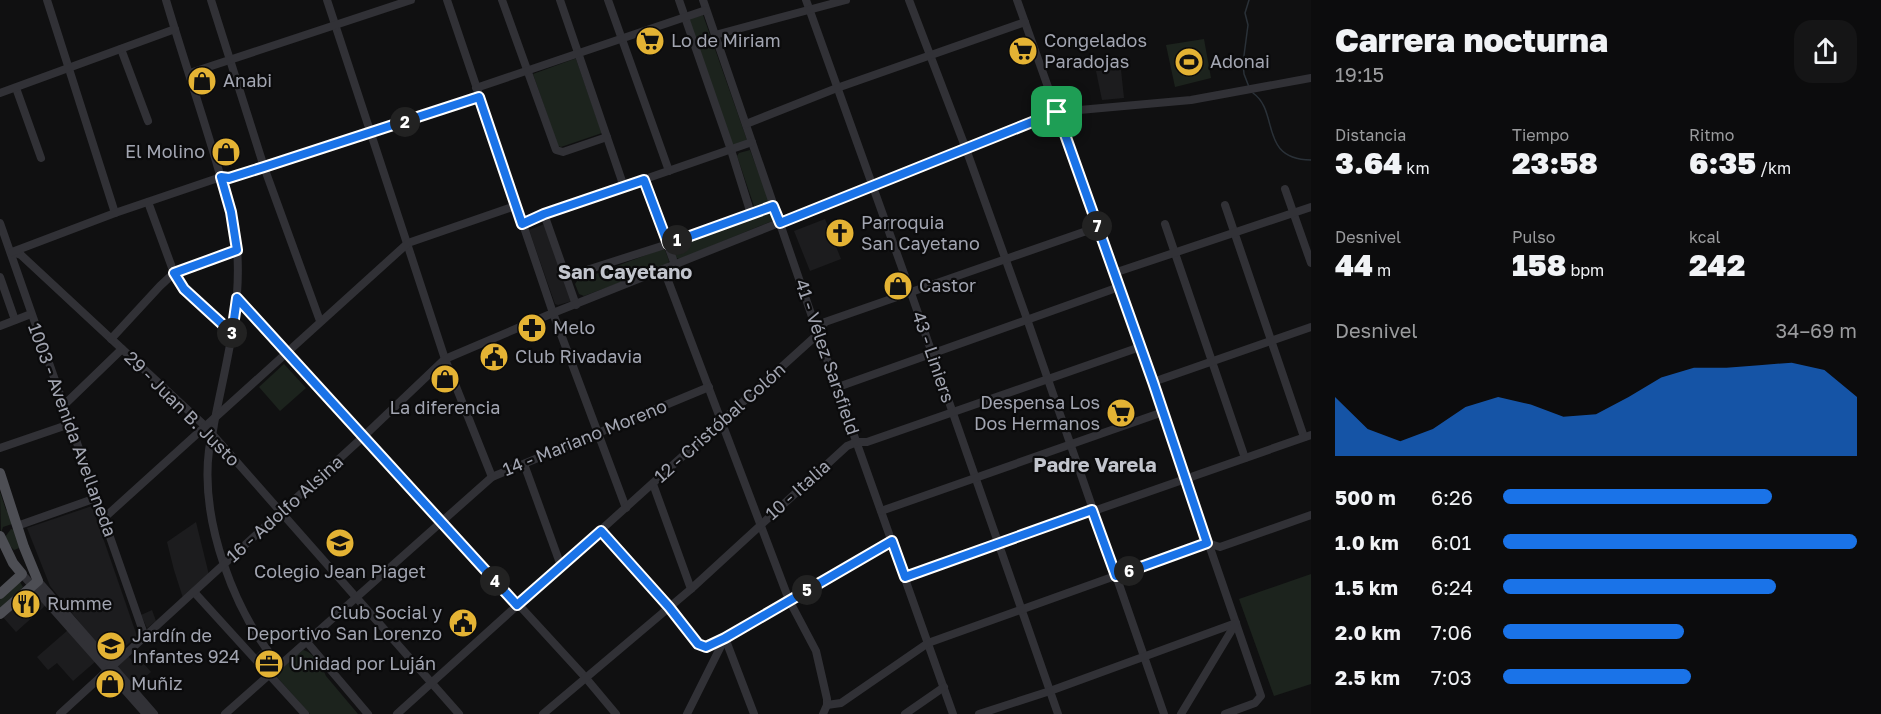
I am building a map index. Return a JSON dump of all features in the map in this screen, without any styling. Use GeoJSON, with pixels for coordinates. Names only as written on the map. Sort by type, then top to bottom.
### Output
{"type":"FeatureCollection","features":[{"type":"Feature","properties":{"kind":"main road"},"geometry":{"type":"LineString","coordinates":[[0,473],[35,583],[0,614]]}},
{"type":"Feature","properties":{"kind":"main road"},"geometry":{"type":"LineString","coordinates":[[0,594],[22,574],[3,545],[4,531],[17,526]]}},
{"type":"Feature","properties":{"kind":"main road"},"geometry":{"type":"LineString","coordinates":[[3,545],[17,554],[24,547]]}},
{"type":"Feature","properties":{"kind":"street"},"geometry":{"type":"LineString","coordinates":[[47,0],[115,213]]}},
{"type":"Feature","properties":{"kind":"street"},"geometry":{"type":"LineString","coordinates":[[166,0],[231,212],[237,250],[237,298],[209,450],[208,474],[214,534],[223,565],[238,599],[257,635],[279,665]]}},
{"type":"Feature","properties":{"kind":"street"},"geometry":{"type":"LineString","coordinates":[[211,0],[264,167],[320,321]]}},
{"type":"Feature","properties":{"kind":"street"},"geometry":{"type":"LineString","coordinates":[[327,0],[445,359],[492,477]]}},
{"type":"Feature","properties":{"kind":"street"},"geometry":{"type":"LineString","coordinates":[[190,73],[411,0]]}},
{"type":"Feature","properties":{"kind":"street"},"geometry":{"type":"LineString","coordinates":[[447,0],[553,313],[626,508]]}},
{"type":"Feature","properties":{"kind":"street"},"geometry":{"type":"LineString","coordinates":[[502,0],[556,150],[563,152],[608,137]]}},
{"type":"Feature","properties":{"kind":"street"},"geometry":{"type":"LineString","coordinates":[[560,0],[624,187]]}},
{"type":"Feature","properties":{"kind":"street"},"geometry":{"type":"LineString","coordinates":[[608,0],[669,171]]}},
{"type":"Feature","properties":{"kind":"street"},"geometry":{"type":"LineString","coordinates":[[679,0],[751,214]]}},
{"type":"Feature","properties":{"kind":"street","name":"41 - Vélez Sarsfield"},"geometry":{"type":"LineString","coordinates":[[703,0],[773,206],[953,714]]}},
{"type":"Feature","properties":{"kind":"street","name":"43 - Liniers"},"geometry":{"type":"LineString","coordinates":[[806,0],[1058,714]]}},
{"type":"Feature","properties":{"kind":"street"},"geometry":{"type":"LineString","coordinates":[[715,35],[846,0]]}},
{"type":"Feature","properties":{"kind":"street"},"geometry":{"type":"LineString","coordinates":[[909,0],[1027,319],[1164,714]]}},
{"type":"Feature","properties":{"kind":"street"},"geometry":{"type":"LineString","coordinates":[[1017,0],[1153,382],[1261,696],[1255,703],[1225,714]]}},
{"type":"Feature","properties":{"kind":"street"},"geometry":{"type":"LineString","coordinates":[[12,252],[115,213],[221,177],[229,178],[372,133],[527,72],[706,10]]}},
{"type":"Feature","properties":{"kind":"street"},"geometry":{"type":"LineString","coordinates":[[746,124],[837,88],[1025,22]]}},
{"type":"Feature","properties":{"kind":"street"},"geometry":{"type":"LineString","coordinates":[[0,93],[175,29]]}},
{"type":"Feature","properties":{"kind":"street"},"geometry":{"type":"LineString","coordinates":[[122,49],[148,121]]}},
{"type":"Feature","properties":{"kind":"street","name":"16 - Adolfo Alsina"},"geometry":{"type":"LineString","coordinates":[[60,714],[445,359],[553,313],[1057,112],[1191,100],[1311,78]]}},
{"type":"Feature","properties":{"kind":"street"},"geometry":{"type":"LineString","coordinates":[[16,88],[41,158]]}},
{"type":"Feature","properties":{"kind":"street"},"geometry":{"type":"LineString","coordinates":[[522,224],[544,214],[752,142]]}},
{"type":"Feature","properties":{"kind":"street"},"geometry":{"type":"LineString","coordinates":[[644,180],[675,265]]}},
{"type":"Feature","properties":{"kind":"street"},"geometry":{"type":"LineString","coordinates":[[1286,189],[1311,263]]}},
{"type":"Feature","properties":{"kind":"street"},"geometry":{"type":"LineString","coordinates":[[148,202],[174,273],[184,289],[232,333]]}},
{"type":"Feature","properties":{"kind":"street"},"geometry":{"type":"LineString","coordinates":[[905,577],[1307,436],[1225,205]]}},
{"type":"Feature","properties":{"kind":"street"},"geometry":{"type":"LineString","coordinates":[[104,518],[408,243],[516,206]]}},
{"type":"Feature","properties":{"kind":"street"},"geometry":{"type":"LineString","coordinates":[[565,277],[668,244],[773,206]]}},
{"type":"Feature","properties":{"kind":"street"},"geometry":{"type":"LineString","coordinates":[[1114,273],[1311,207]]}},
{"type":"Feature","properties":{"kind":"street"},"geometry":{"type":"LineString","coordinates":[[544,214],[576,305]]}},
{"type":"Feature","properties":{"kind":"street","name":"1003 - Avenida Avellaneda"},"geometry":{"type":"LineString","coordinates":[[0,223],[145,637]]}},
{"type":"Feature","properties":{"kind":"street"},"geometry":{"type":"LineString","coordinates":[[1165,224],[1245,458]]}},
{"type":"Feature","properties":{"kind":"street","name":"12 - Cristóbal Colón"},"geometry":{"type":"LineString","coordinates":[[398,714],[818,334],[825,322],[1098,227]]}},
{"type":"Feature","properties":{"kind":"street"},"geometry":{"type":"LineString","coordinates":[[111,339],[160,285],[174,273],[237,250]]}},
{"type":"Feature","properties":{"kind":"street","name":"29 - Juan B. Justo"},"geometry":{"type":"LineString","coordinates":[[12,252],[21,255],[213,434],[459,714]]}},
{"type":"Feature","properties":{"kind":"street"},"geometry":{"type":"LineString","coordinates":[[664,270],[789,600],[816,651],[825,687],[825,710],[841,703],[928,643],[1207,543],[1220,547],[1311,515]]}},
{"type":"Feature","properties":{"kind":"street","name":"1003 - Avenida Avellaneda"},"geometry":{"type":"LineString","coordinates":[[0,277],[15,320]]}},
{"type":"Feature","properties":{"kind":"street"},"geometry":{"type":"LineString","coordinates":[[838,387],[1119,286]]}},
{"type":"Feature","properties":{"kind":"street"},"geometry":{"type":"LineString","coordinates":[[237,298],[585,677],[615,714]]}},
{"type":"Feature","properties":{"kind":"street"},"geometry":{"type":"LineString","coordinates":[[0,326],[31,314]]}},
{"type":"Feature","properties":{"kind":"street"},"geometry":{"type":"LineString","coordinates":[[1153,382],[1311,327]]}},
{"type":"Feature","properties":{"kind":"street","name":"10 - Italia"},"geometry":{"type":"LineString","coordinates":[[543,714],[691,589],[847,446],[857,442],[867,442],[1140,347]]}},
{"type":"Feature","properties":{"kind":"street"},"geometry":{"type":"LineString","coordinates":[[63,406],[122,349]]}},
{"type":"Feature","properties":{"kind":"street","name":"14 - Mariano Moreno"},"geometry":{"type":"LineString","coordinates":[[225,714],[492,477],[709,387]]}},
{"type":"Feature","properties":{"kind":"street"},"geometry":{"type":"LineString","coordinates":[[881,511],[1163,412]]}},
{"type":"Feature","properties":{"kind":"street"},"geometry":{"type":"LineString","coordinates":[[0,448],[70,424]]}},
{"type":"Feature","properties":{"kind":"street"},"geometry":{"type":"LineString","coordinates":[[524,464],[561,566]]}},
{"type":"Feature","properties":{"kind":"street"},"geometry":{"type":"LineString","coordinates":[[653,484],[691,589]]}},
{"type":"Feature","properties":{"kind":"street"},"geometry":{"type":"LineString","coordinates":[[17,526],[96,498]]}},
{"type":"Feature","properties":{"kind":"street"},"geometry":{"type":"LineString","coordinates":[[601,531],[702,647],[725,638],[892,541]]}},
{"type":"Feature","properties":{"kind":"street"},"geometry":{"type":"LineString","coordinates":[[22,574],[35,583],[146,714]]}},
{"type":"Feature","properties":{"kind":"street"},"geometry":{"type":"LineString","coordinates":[[194,592],[305,714]]}},
{"type":"Feature","properties":{"kind":"street"},"geometry":{"type":"LineString","coordinates":[[979,714],[1050,691],[1236,623]]}},
{"type":"Feature","properties":{"kind":"street"},"geometry":{"type":"LineString","coordinates":[[1181,714],[1236,623]]}},
{"type":"Feature","properties":{"kind":"street"},"geometry":{"type":"LineString","coordinates":[[687,714],[725,638]]}},
{"type":"Feature","properties":{"kind":"street"},"geometry":{"type":"LineString","coordinates":[[725,638],[754,714]]}},
{"type":"Feature","properties":{"kind":"street"},"geometry":{"type":"LineString","coordinates":[[306,641],[368,714]]}},
{"type":"Feature","properties":{"kind":"street"},"geometry":{"type":"LineString","coordinates":[[109,668],[154,714]]}},
{"type":"Feature","properties":{"kind":"street"},"geometry":{"type":"LineString","coordinates":[[905,714],[944,687]]}},
{"type":"Feature","properties":{"kind":"shaded area"},"geometry":{"type":"Polygon","coordinates":[[[703,15],[747,140],[733,146],[689,19],[703,15]]]}},
{"type":"Feature","properties":{"kind":"shaded area","name":"Adonai"},"geometry":{"type":"Polygon","coordinates":[[[1204,39],[1211,78],[1175,87],[1166,45],[1204,39]]]}},
{"type":"Feature","properties":{"kind":"shaded area"},"geometry":{"type":"Polygon","coordinates":[[[576,59],[602,133],[561,147],[558,146],[533,74],[576,59]]]}},
{"type":"Feature","properties":{"kind":"shaded area"},"geometry":{"type":"Polygon","coordinates":[[[1121,70],[1124,98],[1102,100],[1096,71],[1121,70]]]}},
{"type":"Feature","properties":{"kind":"shaded area"},"geometry":{"type":"Polygon","coordinates":[[[750,150],[770,203],[755,209],[737,156],[739,153],[750,150]]]}},
{"type":"Feature","properties":{"kind":"shaded area"},"geometry":{"type":"Polygon","coordinates":[[[772,211],[774,218],[772,221],[680,259],[676,258],[671,249],[673,244],[772,211]]]}},
{"type":"Feature","properties":{"kind":"shaded area"},"geometry":{"type":"Polygon","coordinates":[[[825,219],[841,259],[810,271],[794,231],[825,219]]]}},
{"type":"Feature","properties":{"kind":"shaded area"},"geometry":{"type":"Polygon","coordinates":[[[547,223],[572,301],[558,305],[555,304],[529,230],[547,223]]]}},
{"type":"Feature","properties":{"kind":"shaded area"},"geometry":{"type":"Polygon","coordinates":[[[662,249],[665,250],[669,261],[667,265],[584,296],[579,294],[575,284],[577,281],[662,249]]]}},
{"type":"Feature","properties":{"kind":"shaded area"},"geometry":{"type":"Polygon","coordinates":[[[284,364],[306,388],[280,411],[259,387],[284,364]]]}},
{"type":"Feature","properties":{"kind":"shaded area"},"geometry":{"type":"Polygon","coordinates":[[[0,492],[6,510],[12,513],[12,524],[3,527],[1,533],[0,492]]]}},
{"type":"Feature","properties":{"kind":"shaded area"},"geometry":{"type":"Polygon","coordinates":[[[92,506],[137,636],[110,660],[50,586],[27,528],[92,506]]]}},
{"type":"Feature","properties":{"kind":"shaded area"},"geometry":{"type":"Polygon","coordinates":[[[196,522],[209,575],[183,598],[167,542],[196,522]]]}},
{"type":"Feature","properties":{"kind":"shaded area"},"geometry":{"type":"Polygon","coordinates":[[[11,529],[16,530],[22,547],[14,550],[5,537],[11,529]]]}},
{"type":"Feature","properties":{"kind":"shaded area"},"geometry":{"type":"Polygon","coordinates":[[[1311,574],[1311,684],[1274,696],[1239,599],[1311,574]]]}},
{"type":"Feature","properties":{"kind":"shaded area"},"geometry":{"type":"Polygon","coordinates":[[[20,582],[23,587],[0,609],[0,597],[20,582]]]}},
{"type":"Feature","properties":{"kind":"shaded area"},"geometry":{"type":"Polygon","coordinates":[[[33,591],[46,605],[16,632],[2,616],[33,591]]]}},
{"type":"Feature","properties":{"kind":"shaded area"},"geometry":{"type":"Polygon","coordinates":[[[152,610],[156,621],[147,628],[141,615],[152,610]]]}},
{"type":"Feature","properties":{"kind":"shaded area"},"geometry":{"type":"Polygon","coordinates":[[[68,630],[96,661],[73,681],[57,663],[48,670],[37,657],[68,630]]]}},
{"type":"Feature","properties":{"kind":"shaded area"},"geometry":{"type":"Polygon","coordinates":[[[263,648],[274,665],[271,669],[255,655],[263,648]]]}},
{"type":"Feature","properties":{"kind":"shaded area"},"geometry":{"type":"Polygon","coordinates":[[[303,650],[317,660],[326,676],[358,714],[310,714],[276,676],[276,673],[303,650]]]}},
{"type":"Feature","properties":{"kind":"shaded area"},"geometry":{"type":"Polygon","coordinates":[[[128,656],[135,664],[138,662],[141,666],[144,664],[151,672],[134,686],[118,666],[128,656]]]}},
{"type":"Feature","properties":{"kind":"waterway"},"geometry":{"type":"LineString","coordinates":[[1249,0],[1245,13],[1248,25],[1243,63],[1249,87]]}},
{"type":"Feature","properties":{"kind":"waterway"},"geometry":{"type":"LineString","coordinates":[[1253,93],[1261,101],[1276,143],[1283,152],[1294,158],[1311,160]]}},
{"type":"Feature","properties":{"kind":"place","name":"Lo de Miriam"},"geometry":{"type":"Point","coordinates":[650,41]}},
{"type":"Feature","properties":{"kind":"place","name":"Congelados Paradojas"},"geometry":{"type":"Point","coordinates":[1023,51]}},
{"type":"Feature","properties":{"kind":"place","name":"Adonai"},"geometry":{"type":"Point","coordinates":[1189,62]}},
{"type":"Feature","properties":{"kind":"place","name":"Anabi"},"geometry":{"type":"Point","coordinates":[202,81]}},
{"type":"Feature","properties":{"kind":"place","name":"El Molino"},"geometry":{"type":"Point","coordinates":[226,152]}},
{"type":"Feature","properties":{"kind":"place","name":"Parroquia San Cayetano"},"geometry":{"type":"Point","coordinates":[840,233]}},
{"type":"Feature","properties":{"kind":"place","name":"Castor"},"geometry":{"type":"Point","coordinates":[898,286]}},
{"type":"Feature","properties":{"kind":"place","name":"Melo"},"geometry":{"type":"Point","coordinates":[532,328]}},
{"type":"Feature","properties":{"kind":"place","name":"Club Rivadavia"},"geometry":{"type":"Point","coordinates":[494,357]}},
{"type":"Feature","properties":{"kind":"place","name":"La diferencia"},"geometry":{"type":"Point","coordinates":[445,379]}},
{"type":"Feature","properties":{"kind":"place","name":"Despensa Los Dos Hermanos"},"geometry":{"type":"Point","coordinates":[1121,413]}},
{"type":"Feature","properties":{"kind":"place","name":"Colegio Jean Piaget"},"geometry":{"type":"Point","coordinates":[340,543]}},
{"type":"Feature","properties":{"kind":"place","name":"Rumme"},"geometry":{"type":"Point","coordinates":[26,604]}},
{"type":"Feature","properties":{"kind":"place","name":"Club Social y Deportivo San Lorenzo"},"geometry":{"type":"Point","coordinates":[463,623]}},
{"type":"Feature","properties":{"kind":"place","name":"Jardín de Infantes 924"},"geometry":{"type":"Point","coordinates":[111,646]}},
{"type":"Feature","properties":{"kind":"place","name":"Unidad por Luján"},"geometry":{"type":"Point","coordinates":[269,664]}},
{"type":"Feature","properties":{"kind":"place","name":"Muñiz"},"geometry":{"type":"Point","coordinates":[110,684]}},
{"type":"Feature","properties":{"kind":"district","name":"San Cayetano"},"geometry":{"type":"Point","coordinates":[625,272]}},
{"type":"Feature","properties":{"kind":"district","name":"Padre Varela"},"geometry":{"type":"Point","coordinates":[1095,465]}},
{"type":"Feature","properties":{"kind":"route"},"geometry":{"type":"LineString","coordinates":[[479,97],[522,224],[544,214],[644,180],[668,244],[773,206],[780,223],[1057,112],[1153,382],[1207,543],[1116,576],[1092,510],[905,577],[892,541],[725,638],[702,647],[601,531],[517,605],[237,298],[232,333],[184,289],[174,273],[237,250],[231,212],[221,177],[229,178],[479,97]]}}]}
